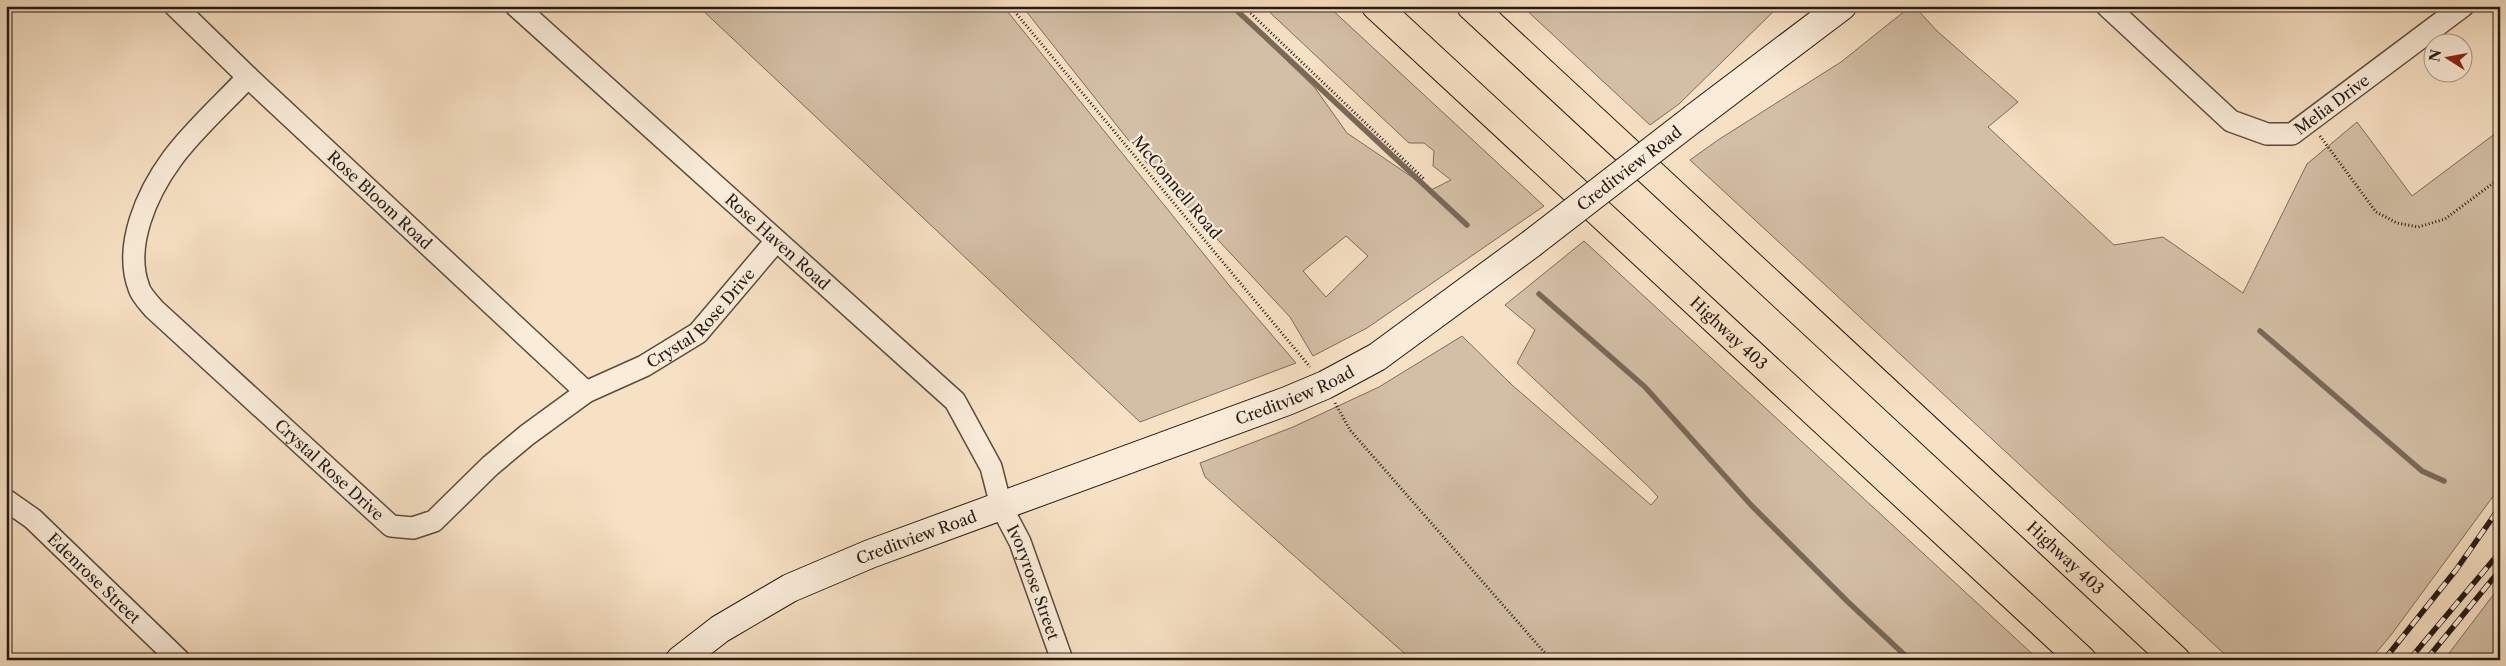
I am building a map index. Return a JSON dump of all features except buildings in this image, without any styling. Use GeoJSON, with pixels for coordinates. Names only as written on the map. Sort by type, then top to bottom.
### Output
{"type":"FeatureCollection","features":[{"type":"Feature","properties":{"kind":"highway","name":"Highway 403"},"geometry":{"type":"LineString","coordinates":[[1376,6],[2082,660]]}},
{"type":"Feature","properties":{"kind":"highway","name":"Highway 403"},"geometry":{"type":"LineString","coordinates":[[1471,6],[2176,660]]}},
{"type":"Feature","properties":{"kind":"main road","name":"Creditview Road"},"geometry":{"type":"LineString","coordinates":[[680,660],[720,629],[790,588],[870,554],[1287,401],[1325,385],[1377,357],[1531,244],[1842,6]]}},
{"type":"Feature","properties":{"kind":"street","name":"Rose Bloom Road"},"geometry":{"type":"LineString","coordinates":[[175,6],[248,77],[586,392]]}},
{"type":"Feature","properties":{"kind":"street","name":"Rose Haven Road"},"geometry":{"type":"LineString","coordinates":[[516,6],[955,401],[991,467],[1001,506]]}},
{"type":"Feature","properties":{"kind":"street","name":"Melia Drive"},"geometry":{"type":"LineString","coordinates":[[2108,6],[2231,121],[2267,134],[2292,134],[2463,6]]}},
{"type":"Feature","properties":{"kind":"street","name":"Crystal Rose Drive"},"geometry":{"type":"LineString","coordinates":[[248,77],[172,158],[151,192],[137,234],[133,266],[139,290],[154,309],[392,526],[413,528],[434,521],[490,466],[527,435],[586,392],[644,366],[698,333],[776,241]]}},
{"type":"Feature","properties":{"kind":"street","name":"Edenrose Street"},"geometry":{"type":"LineString","coordinates":[[6,500],[32,519],[179,660]]}},
{"type":"Feature","properties":{"kind":"street","name":"Ivoryrose Street"},"geometry":{"type":"LineString","coordinates":[[1001,506],[1020,542],[1062,660]]}},
{"type":"Feature","properties":{"kind":"path","name":"McConnell Road"},"geometry":{"type":"LineString","coordinates":[[1010,6],[1325,385],[1350,430],[1551,660]]}},
{"type":"Feature","properties":{"kind":"path"},"geometry":{"type":"LineString","coordinates":[[1242,6],[1424,178]]}},
{"type":"Feature","properties":{"kind":"path"},"geometry":{"type":"LineString","coordinates":[[2310,121],[2376,212],[2397,223],[2418,227],[2446,218],[2500,178]]}},
{"type":"Feature","properties":{"kind":"shaded area"},"geometry":{"type":"Polygon","coordinates":[[[698,6],[1003,6],[1228,284],[1296,363],[1140,422],[698,6]]]}},
{"type":"Feature","properties":{"kind":"shaded area"},"geometry":{"type":"Polygon","coordinates":[[[1022,6],[1231,6],[1315,88],[1347,133],[1431,190],[1451,180],[1433,166],[1434,151],[1424,143],[1409,143],[1263,6],[1328,6],[1544,206],[1367,328],[1313,356],[1290,317],[1149,166],[1022,6]],[[1346,236],[1303,271],[1326,297],[1368,256],[1346,236]]]}},
{"type":"Feature","properties":{"kind":"shaded area"},"geometry":{"type":"Polygon","coordinates":[[[1522,6],[1779,6],[1679,104],[1650,125],[1522,6]]]}},
{"type":"Feature","properties":{"kind":"shaded area"},"geometry":{"type":"Polygon","coordinates":[[[1911,6],[1914,6],[1937,31],[2018,102],[1988,127],[2114,245],[2163,237],[2243,293],[2307,164],[2357,122],[2412,196],[2500,130],[2500,487],[2391,635],[2370,660],[2231,660],[1690,160],[1718,140],[1841,62],[1911,6]]]}},
{"type":"Feature","properties":{"kind":"shaded area"},"geometry":{"type":"Polygon","coordinates":[[[1584,241],[2039,660],[1412,660],[1205,477],[1200,463],[1293,427],[1379,387],[1462,336],[1512,385],[1651,505],[1658,497],[1649,487],[1517,363],[1535,330],[1505,305],[1584,241]]]}},
{"type":"Feature","properties":{"kind":"shaded area"},"geometry":{"type":"Polygon","coordinates":[[[2500,586],[2500,660],[2444,660],[2500,586]]]}},
{"type":"Feature","properties":{"kind":"waterway"},"geometry":{"type":"LineString","coordinates":[[1232,6],[1467,225]]}},
{"type":"Feature","properties":{"kind":"waterway"},"geometry":{"type":"LineString","coordinates":[[1539,294],[1645,387],[1751,505],[1848,602],[1910,660]]}},
{"type":"Feature","properties":{"kind":"waterway"},"geometry":{"type":"LineString","coordinates":[[2260,331],[2422,471],[2444,481]]}},
{"type":"Feature","properties":{"kind":"railway"},"geometry":{"type":"LineString","coordinates":[[2384,660],[2456,570],[2500,507]]}},
{"type":"Feature","properties":{"kind":"railway"},"geometry":{"type":"LineString","coordinates":[[2409,660],[2500,552]]}},
{"type":"Feature","properties":{"kind":"railway"},"geometry":{"type":"LineString","coordinates":[[2426,660],[2500,570]]}}]}
